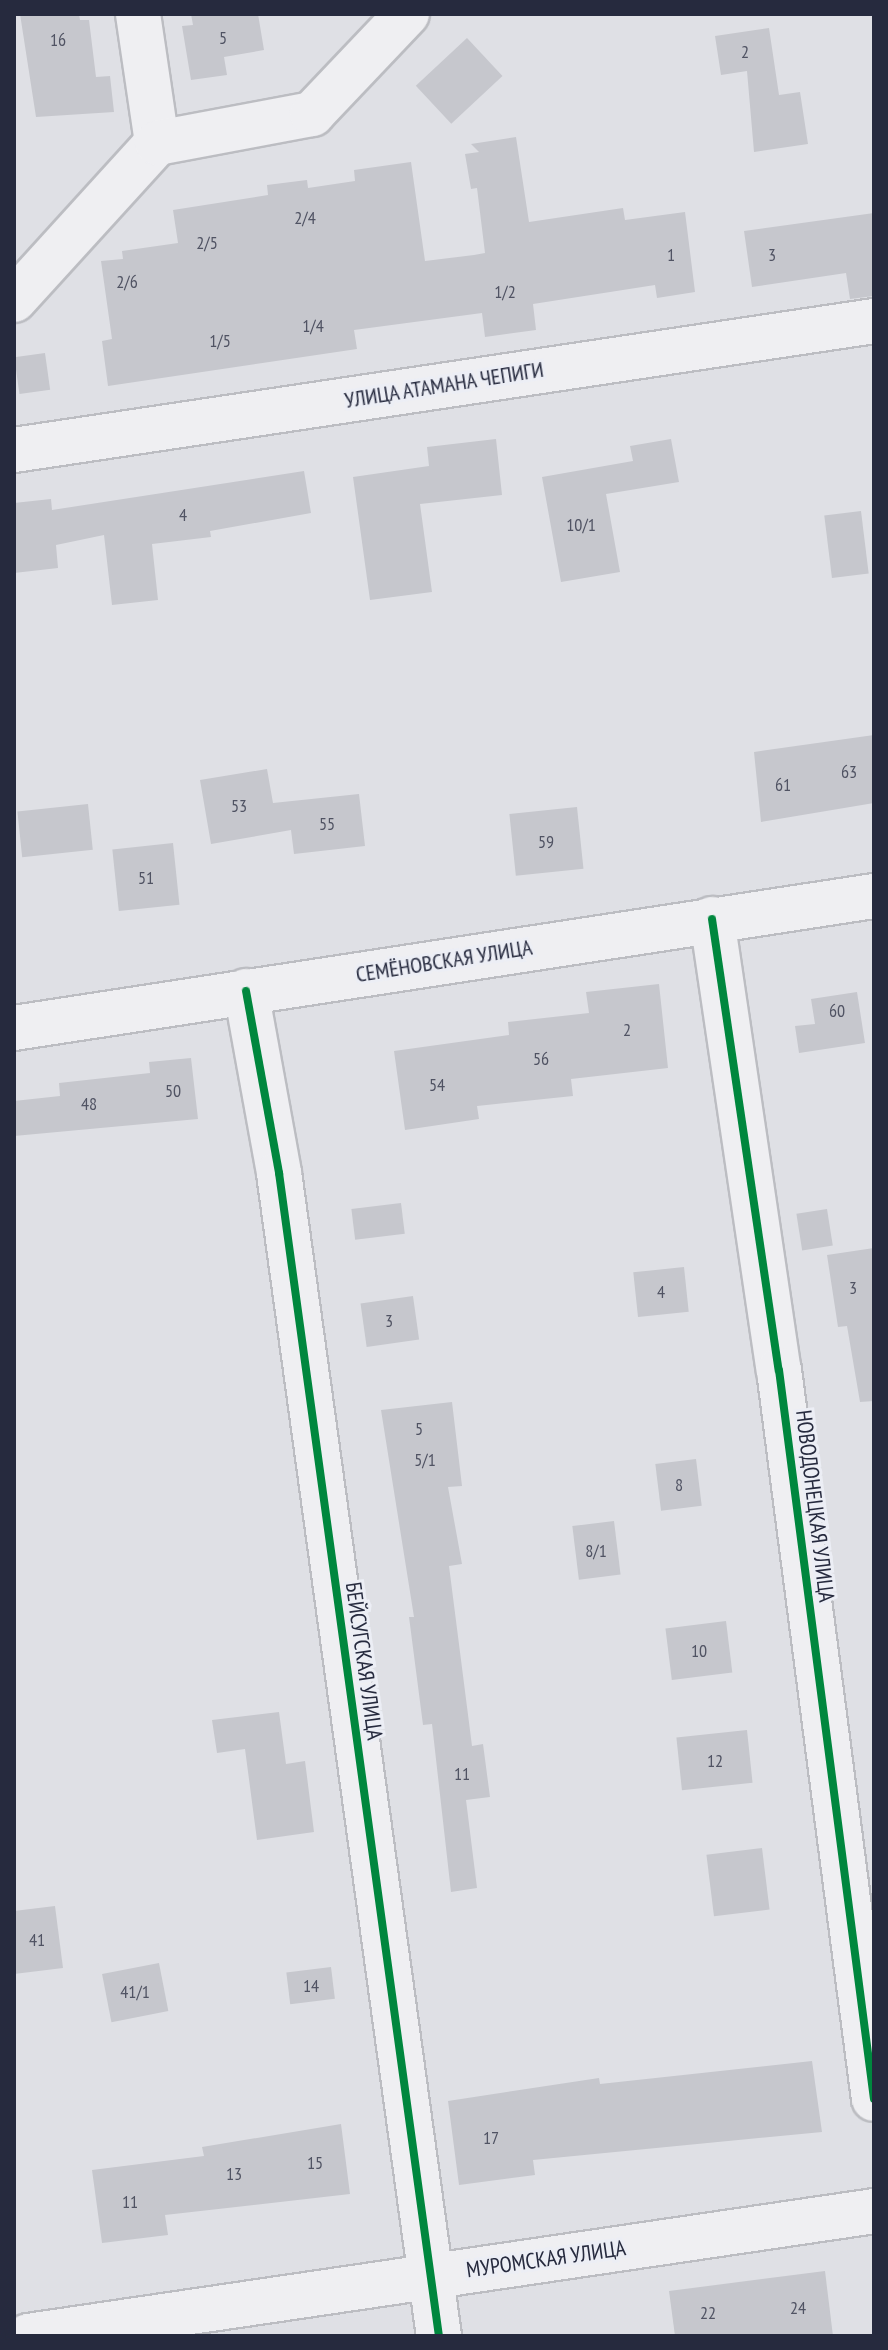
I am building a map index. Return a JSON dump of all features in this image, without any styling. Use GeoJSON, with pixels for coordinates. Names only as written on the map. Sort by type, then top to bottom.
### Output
{"type":"FeatureCollection","features":[{"type":"Feature","properties":{"kind":"street"},"geometry":{"type":"LineString","coordinates":[[138,14],[157,143]]}},
{"type":"Feature","properties":{"kind":"street"},"geometry":{"type":"LineString","coordinates":[[14,300],[157,143],[312,114],[407,14]]}},
{"type":"Feature","properties":{"kind":"street","name":"УЛИЦА АТАМАНА ЧЕПИГИ"},"geometry":{"type":"LineString","coordinates":[[14,450],[874,321]]}},
{"type":"Feature","properties":{"kind":"street","name":"СЕМЁНОВСКАЯ УЛИЦА"},"geometry":{"type":"LineString","coordinates":[[14,1028],[874,896]]}},
{"type":"Feature","properties":{"kind":"street","name":"НОВОДОНЕЦКАЯ УЛИЦА"},"geometry":{"type":"LineString","coordinates":[[712,919],[779,1370],[874,2099]]}},
{"type":"Feature","properties":{"kind":"street","name":"БЕЙСУГСКАЯ УЛИЦА"},"geometry":{"type":"LineString","coordinates":[[246,991],[279,1173],[439,2336]]}},
{"type":"Feature","properties":{"kind":"street","name":"МУРОМСКАЯ УЛИЦА"},"geometry":{"type":"LineString","coordinates":[[28,2336],[874,2211]]}},
{"type":"Feature","properties":{"kind":"building"},"geometry":{"type":"Polygon","coordinates":[[[20,14],[79,14],[80,20],[89,20],[96,77],[110,76],[114,112],[36,117],[20,14]]]}},
{"type":"Feature","properties":{"kind":"building"},"geometry":{"type":"Polygon","coordinates":[[[191,14],[258,14],[264,50],[224,57],[227,75],[191,80],[182,26],[193,25],[191,14]]]}},
{"type":"Feature","properties":{"kind":"building"},"geometry":{"type":"Polygon","coordinates":[[[769,28],[779,95],[800,92],[808,144],[754,152],[747,71],[721,75],[715,36],[769,28]]]}},
{"type":"Feature","properties":{"kind":"building"},"geometry":{"type":"Polygon","coordinates":[[[467,38],[502,76],[451,124],[416,86],[467,38]]]}},
{"type":"Feature","properties":{"kind":"building"},"geometry":{"type":"Polygon","coordinates":[[[516,137],[529,222],[623,208],[625,220],[685,212],[695,292],[657,298],[655,285],[533,304],[536,330],[485,337],[482,313],[354,330],[357,349],[108,386],[102,341],[112,339],[101,261],[123,259],[122,251],[178,243],[173,210],[268,195],[267,185],[307,180],[308,188],[355,181],[354,170],[411,162],[425,261],[485,253],[477,188],[471,189],[465,154],[479,152],[471,144],[516,137]]]}},
{"type":"Feature","properties":{"kind":"building"},"geometry":{"type":"Polygon","coordinates":[[[874,213],[874,296],[850,299],[846,273],[752,287],[744,231],[874,213]]]}},
{"type":"Feature","properties":{"kind":"building"},"geometry":{"type":"Polygon","coordinates":[[[45,353],[50,390],[19,394],[14,357],[45,353]]]}},
{"type":"Feature","properties":{"kind":"building"},"geometry":{"type":"Polygon","coordinates":[[[496,439],[502,495],[420,504],[432,592],[370,600],[353,477],[429,466],[427,447],[496,439]]]}},
{"type":"Feature","properties":{"kind":"building"},"geometry":{"type":"Polygon","coordinates":[[[671,439],[679,482],[606,494],[620,572],[561,582],[542,477],[633,461],[630,446],[671,439]]]}},
{"type":"Feature","properties":{"kind":"building"},"geometry":{"type":"Polygon","coordinates":[[[304,471],[311,513],[210,531],[211,537],[152,544],[158,600],[112,605],[104,535],[56,545],[58,568],[14,573],[14,503],[51,499],[52,510],[304,471]]]}},
{"type":"Feature","properties":{"kind":"building"},"geometry":{"type":"Polygon","coordinates":[[[861,511],[869,574],[832,578],[824,516],[861,511]]]}},
{"type":"Feature","properties":{"kind":"building"},"geometry":{"type":"Polygon","coordinates":[[[874,735],[874,803],[761,822],[754,752],[874,735]]]}},
{"type":"Feature","properties":{"kind":"building"},"geometry":{"type":"Polygon","coordinates":[[[267,769],[273,803],[359,794],[365,846],[294,854],[291,830],[211,844],[200,780],[267,769]]]}},
{"type":"Feature","properties":{"kind":"building"},"geometry":{"type":"Polygon","coordinates":[[[88,804],[93,850],[22,857],[17,811],[88,804]]]}},
{"type":"Feature","properties":{"kind":"building"},"geometry":{"type":"Polygon","coordinates":[[[577,807],[583,869],[516,876],[509,814],[577,807]]]}},
{"type":"Feature","properties":{"kind":"building"},"geometry":{"type":"Polygon","coordinates":[[[173,843],[179,905],[119,911],[112,849],[173,843]]]}},
{"type":"Feature","properties":{"kind":"building"},"geometry":{"type":"Polygon","coordinates":[[[659,984],[668,1068],[571,1079],[573,1096],[477,1106],[479,1119],[405,1130],[394,1051],[509,1035],[508,1022],[589,1013],[586,992],[659,984]]]}},
{"type":"Feature","properties":{"kind":"building"},"geometry":{"type":"Polygon","coordinates":[[[857,992],[865,1043],[799,1053],[795,1026],[815,1024],[811,999],[857,992]]]}},
{"type":"Feature","properties":{"kind":"building"},"geometry":{"type":"Polygon","coordinates":[[[191,1058],[198,1119],[14,1136],[14,1101],[60,1096],[59,1083],[150,1073],[149,1062],[191,1058]]]}},
{"type":"Feature","properties":{"kind":"building"},"geometry":{"type":"Polygon","coordinates":[[[401,1203],[405,1234],[355,1240],[351,1209],[401,1203]]]}},
{"type":"Feature","properties":{"kind":"building"},"geometry":{"type":"Polygon","coordinates":[[[827,1209],[833,1246],[802,1250],[796,1214],[827,1209]]]}},
{"type":"Feature","properties":{"kind":"building"},"geometry":{"type":"Polygon","coordinates":[[[874,1248],[874,1401],[860,1402],[847,1326],[838,1327],[827,1255],[874,1248]]]}},
{"type":"Feature","properties":{"kind":"building"},"geometry":{"type":"Polygon","coordinates":[[[684,1267],[689,1312],[638,1317],[633,1272],[684,1267]]]}},
{"type":"Feature","properties":{"kind":"building"},"geometry":{"type":"Polygon","coordinates":[[[413,1296],[419,1340],[367,1347],[361,1303],[413,1296]]]}},
{"type":"Feature","properties":{"kind":"building"},"geometry":{"type":"Polygon","coordinates":[[[452,1402],[462,1486],[448,1487],[462,1564],[449,1566],[472,1746],[483,1744],[490,1797],[466,1800],[477,1888],[451,1892],[432,1724],[423,1725],[409,1617],[414,1617],[381,1410],[452,1402]]]}},
{"type":"Feature","properties":{"kind":"building"},"geometry":{"type":"Polygon","coordinates":[[[696,1459],[702,1506],[661,1511],[655,1464],[696,1459]]]}},
{"type":"Feature","properties":{"kind":"building"},"geometry":{"type":"Polygon","coordinates":[[[614,1521],[621,1575],[579,1580],[572,1526],[614,1521]]]}},
{"type":"Feature","properties":{"kind":"building"},"geometry":{"type":"Polygon","coordinates":[[[726,1621],[732,1673],[672,1680],[665,1628],[726,1621]]]}},
{"type":"Feature","properties":{"kind":"building"},"geometry":{"type":"Polygon","coordinates":[[[279,1712],[286,1764],[305,1761],[314,1832],[257,1840],[245,1749],[217,1753],[212,1720],[279,1712]]]}},
{"type":"Feature","properties":{"kind":"building"},"geometry":{"type":"Polygon","coordinates":[[[747,1730],[753,1783],[682,1790],[676,1737],[747,1730]]]}},
{"type":"Feature","properties":{"kind":"building"},"geometry":{"type":"Polygon","coordinates":[[[762,1848],[770,1910],[714,1916],[706,1855],[762,1848]]]}},
{"type":"Feature","properties":{"kind":"building"},"geometry":{"type":"Polygon","coordinates":[[[55,1906],[63,1968],[14,1974],[14,1911],[55,1906]]]}},
{"type":"Feature","properties":{"kind":"building"},"geometry":{"type":"Polygon","coordinates":[[[159,1963],[168,2011],[111,2022],[102,1974],[159,1963]]]}},
{"type":"Feature","properties":{"kind":"building"},"geometry":{"type":"Polygon","coordinates":[[[331,1967],[335,1999],[290,2004],[286,1972],[331,1967]]]}},
{"type":"Feature","properties":{"kind":"building"},"geometry":{"type":"Polygon","coordinates":[[[812,2061],[822,2132],[533,2160],[535,2175],[459,2185],[448,2101],[599,2078],[600,2084],[812,2061]]]}},
{"type":"Feature","properties":{"kind":"building"},"geometry":{"type":"Polygon","coordinates":[[[341,2124],[350,2194],[165,2215],[168,2235],[102,2243],[92,2170],[204,2156],[202,2147],[341,2124]]]}},
{"type":"Feature","properties":{"kind":"building"},"geometry":{"type":"Polygon","coordinates":[[[825,2271],[833,2336],[675,2336],[669,2291],[825,2271]]]}},
{"type":"Feature","properties":{"kind":"cycle path"},"geometry":{"type":"LineString","coordinates":[[712,919],[779,1370],[874,2099]]}},
{"type":"Feature","properties":{"kind":"cycle path"},"geometry":{"type":"LineString","coordinates":[[246,991],[279,1173],[439,2336]]}}]}
